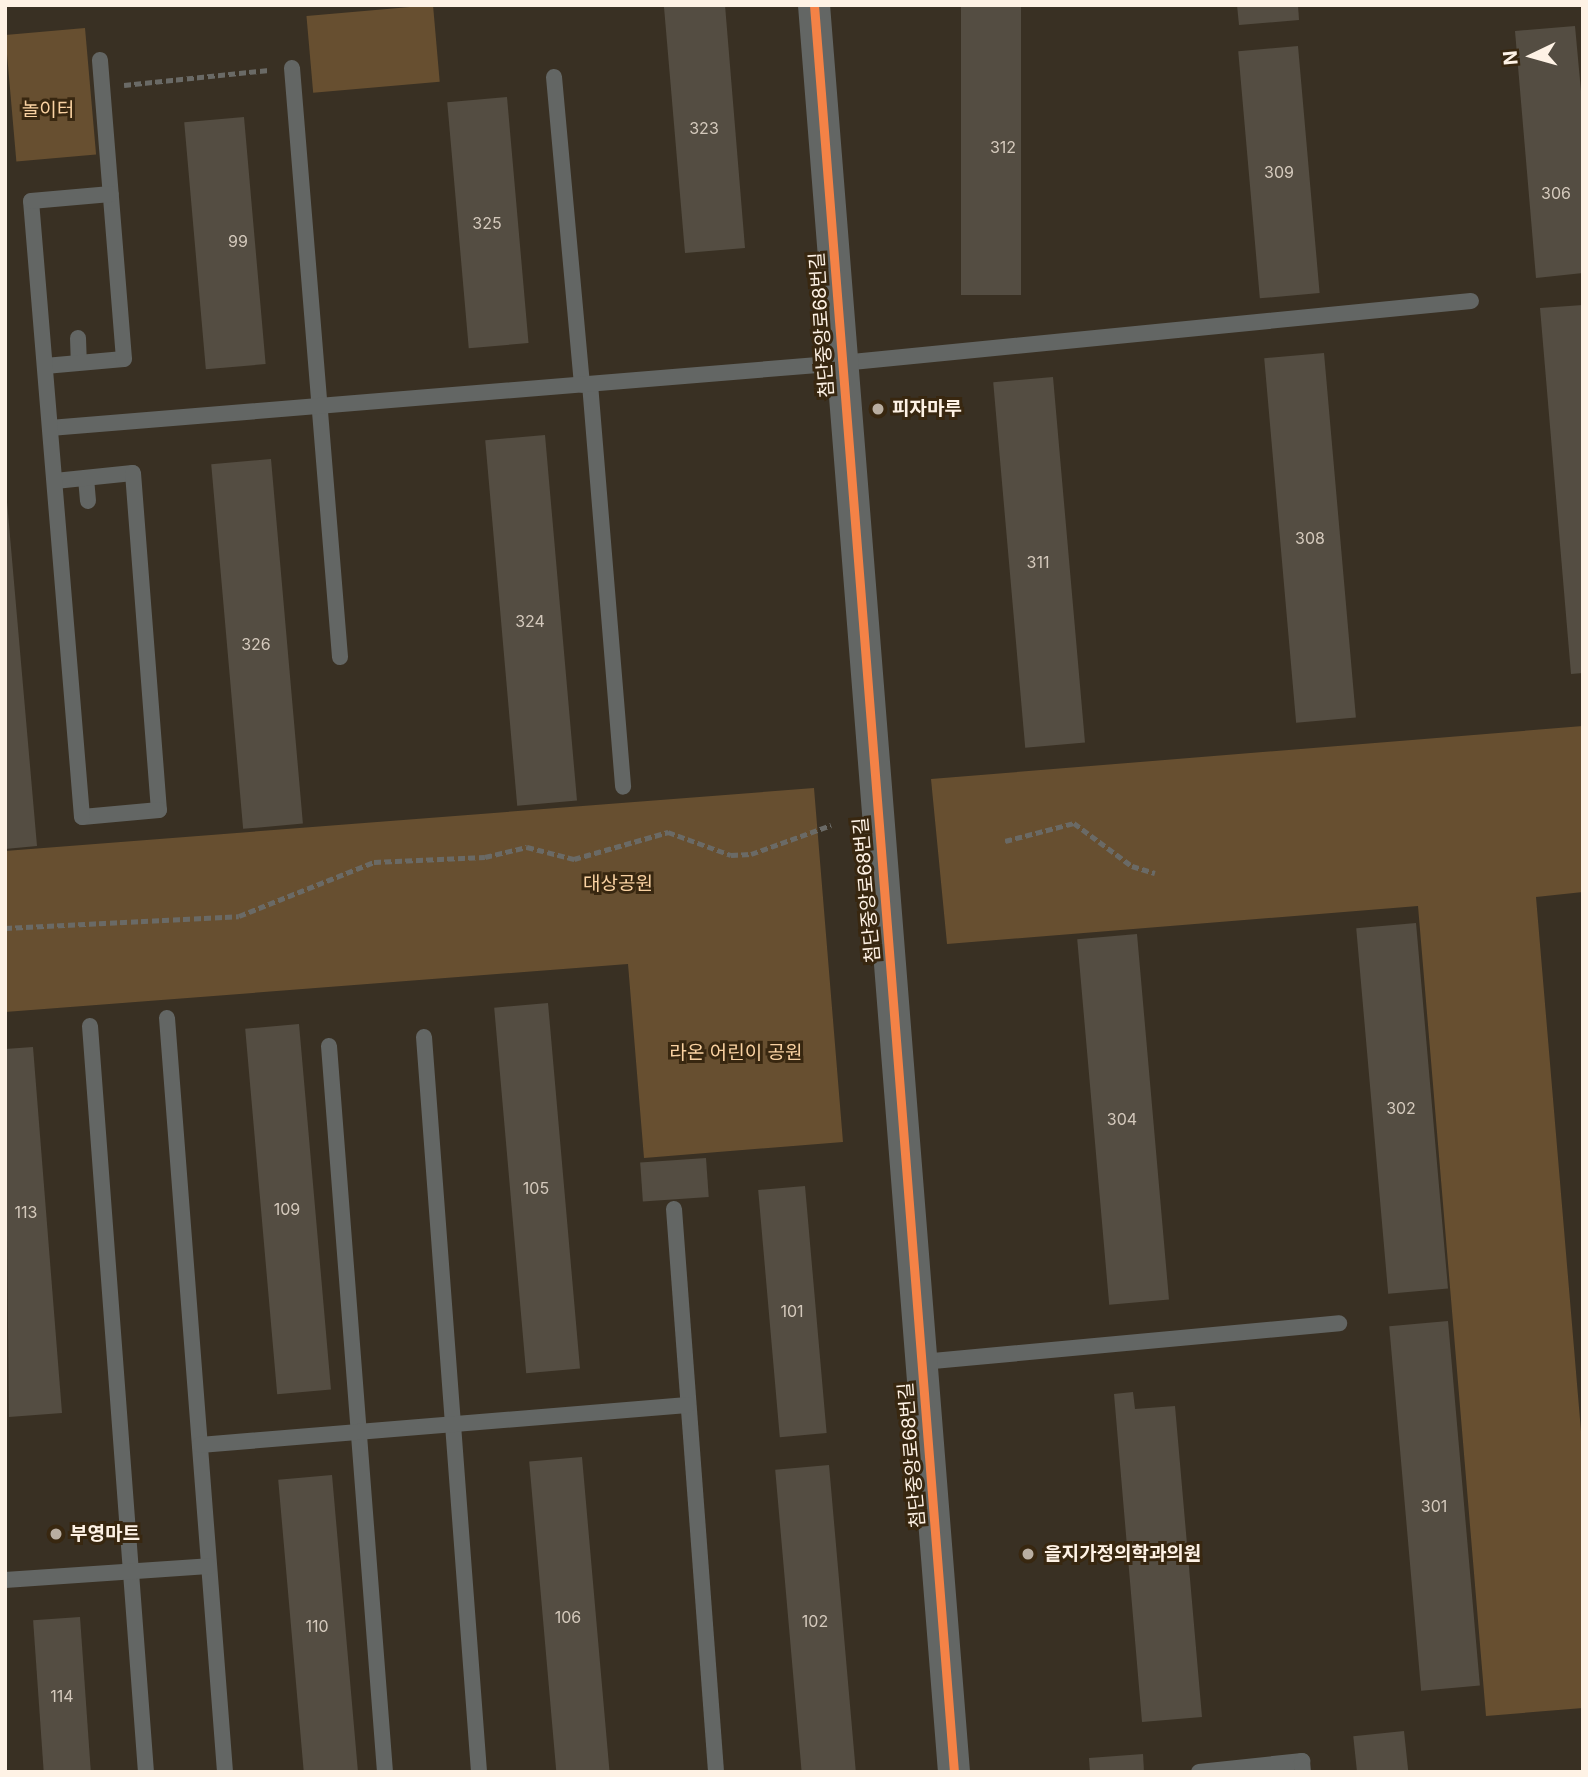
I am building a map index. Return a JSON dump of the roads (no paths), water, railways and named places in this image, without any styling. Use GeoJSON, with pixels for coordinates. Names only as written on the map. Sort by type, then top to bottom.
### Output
{"type":"FeatureCollection","features":[{"type":"Feature","properties":{"kind":"street","name":"첨단중앙로68번길"},"geometry":{"type":"LineString","coordinates":[[814,5],[954,1772]]}},
{"type":"Feature","properties":{"kind":"lane"},"geometry":{"type":"LineString","coordinates":[[45,366],[124,359],[100,60]]}},
{"type":"Feature","properties":{"kind":"lane"},"geometry":{"type":"LineString","coordinates":[[292,68],[340,657]]}},
{"type":"Feature","properties":{"kind":"lane"},"geometry":{"type":"LineString","coordinates":[[554,77],[586,384],[623,787]]}},
{"type":"Feature","properties":{"kind":"lane"},"geometry":{"type":"LineString","coordinates":[[55,481],[132,474],[159,810],[82,817],[32,201],[111,194]]}},
{"type":"Feature","properties":{"kind":"lane"},"geometry":{"type":"LineString","coordinates":[[50,428],[842,363],[1471,301]]}},
{"type":"Feature","properties":{"kind":"lane"},"geometry":{"type":"LineString","coordinates":[[78,338],[79,362]]}},
{"type":"Feature","properties":{"kind":"lane"},"geometry":{"type":"LineString","coordinates":[[86,478],[88,500]]}},
{"type":"Feature","properties":{"kind":"lane"},"geometry":{"type":"LineString","coordinates":[[167,1018],[225,1772]]}},
{"type":"Feature","properties":{"kind":"lane"},"geometry":{"type":"LineString","coordinates":[[90,1026],[146,1772]]}},
{"type":"Feature","properties":{"kind":"lane"},"geometry":{"type":"LineString","coordinates":[[424,1037],[479,1772]]}},
{"type":"Feature","properties":{"kind":"lane"},"geometry":{"type":"LineString","coordinates":[[329,1046],[385,1772]]}},
{"type":"Feature","properties":{"kind":"lane"},"geometry":{"type":"LineString","coordinates":[[674,1209],[716,1772]]}},
{"type":"Feature","properties":{"kind":"lane"},"geometry":{"type":"LineString","coordinates":[[922,1362],[1339,1323]]}},
{"type":"Feature","properties":{"kind":"lane"},"geometry":{"type":"LineString","coordinates":[[200,1445],[687,1405]]}},
{"type":"Feature","properties":{"kind":"lane"},"geometry":{"type":"LineString","coordinates":[[5,1580],[209,1566]]}},
{"type":"Feature","properties":{"kind":"lane"},"geometry":{"type":"LineString","coordinates":[[1199,1772],[1302,1761],[1303,1772]]}},
{"type":"Feature","properties":{"kind":"place","name":"피자마루"},"geometry":{"type":"Point","coordinates":[878,409]}},
{"type":"Feature","properties":{"kind":"place","name":"부영마트"},"geometry":{"type":"Point","coordinates":[56,1534]}},
{"type":"Feature","properties":{"kind":"place","name":"을지가정의학과의원"},"geometry":{"type":"Point","coordinates":[1028,1554]}},
{"type":"Feature","properties":{"kind":"park label","name":"놀이터"},"geometry":{"type":"Point","coordinates":[48,110]}},
{"type":"Feature","properties":{"kind":"park label","name":"대상공원"},"geometry":{"type":"Point","coordinates":[618,884]}},
{"type":"Feature","properties":{"kind":"park label","name":"라온 어린이 공원"},"geometry":{"type":"Point","coordinates":[736,1053]}}]}
